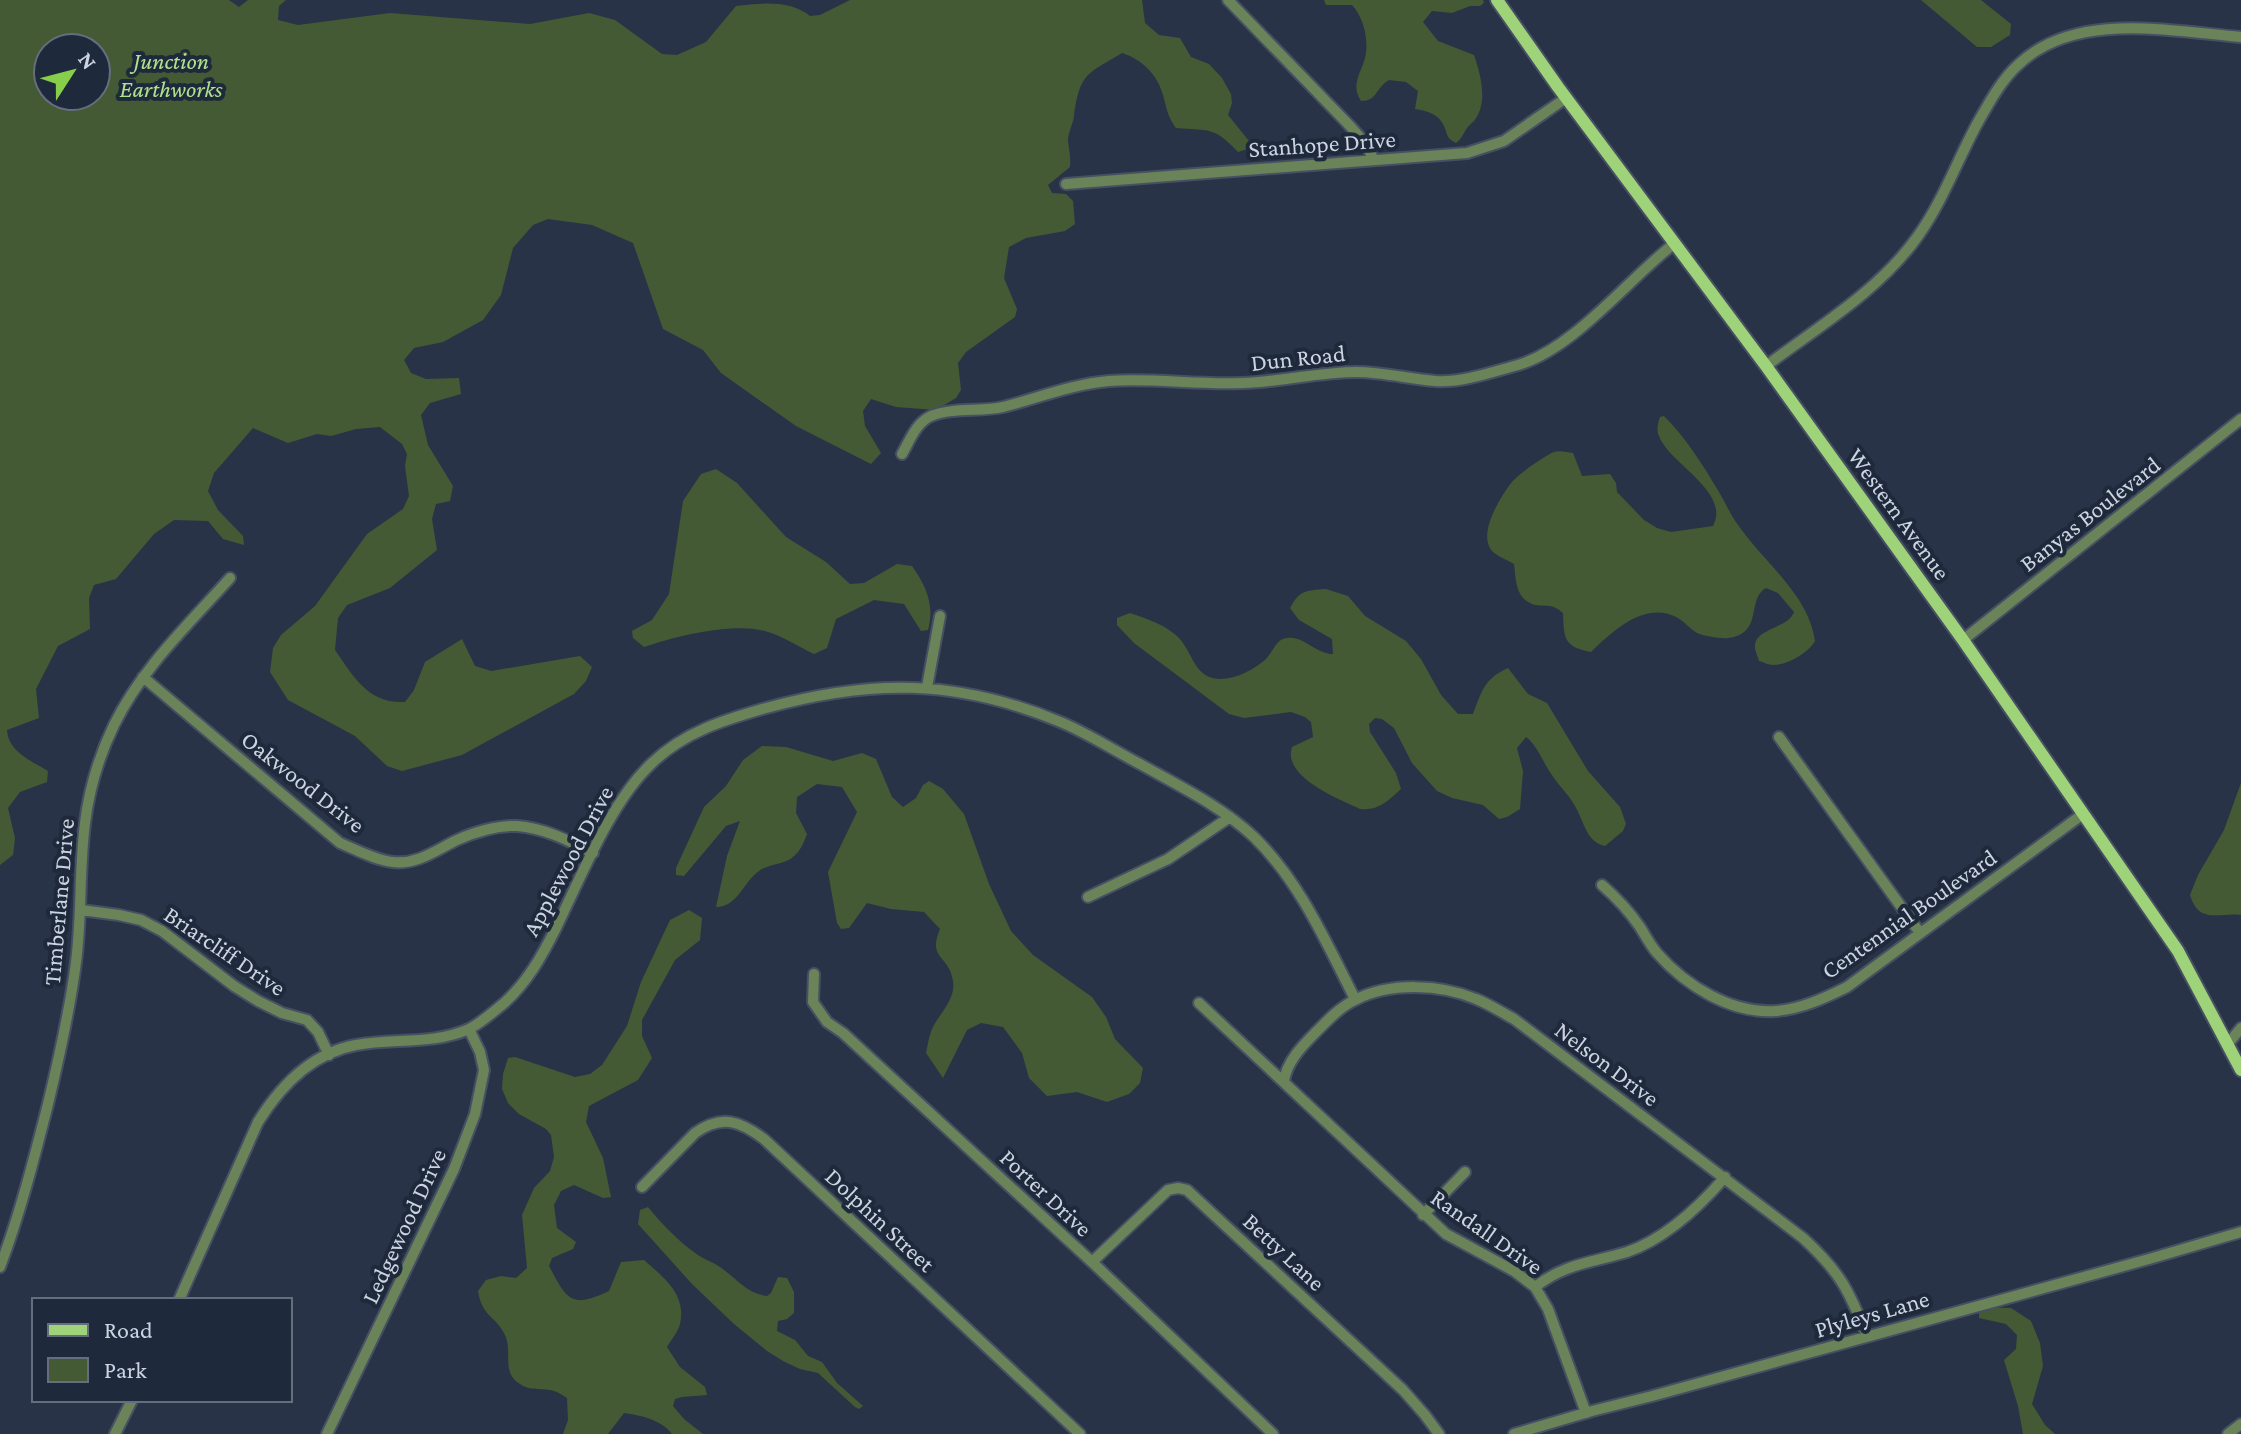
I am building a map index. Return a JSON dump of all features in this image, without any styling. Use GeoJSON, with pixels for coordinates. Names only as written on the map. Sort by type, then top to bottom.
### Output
{"type":"FeatureCollection","features":[{"type":"Feature","properties":{"kind":"main road","name":"Western Avenue"},"geometry":{"type":"LineString","coordinates":[[1497,0],[1963,640],[2178,951],[2241,1070]]}},
{"type":"Feature","properties":{"kind":"street"},"geometry":{"type":"LineString","coordinates":[[1228,0],[1350,126],[1365,143],[1374,160]]}},
{"type":"Feature","properties":{"kind":"street"},"geometry":{"type":"LineString","coordinates":[[1766,366],[1882,279],[1899,261],[1938,206],[1996,91],[2019,64],[2044,45],[2086,30],[2110,28],[2241,37]]}},
{"type":"Feature","properties":{"kind":"street","name":"Stanhope Drive"},"geometry":{"type":"LineString","coordinates":[[1066,184],[1467,153],[1504,141],[1566,98]]}},
{"type":"Feature","properties":{"kind":"street","name":"Dun Road"},"geometry":{"type":"LineString","coordinates":[[902,454],[918,425],[929,416],[998,408],[1106,381],[1242,383],[1359,372],[1454,381],[1518,365],[1557,345],[1602,310],[1675,243]]}},
{"type":"Feature","properties":{"kind":"street","name":"Banyas Boulevard"},"geometry":{"type":"LineString","coordinates":[[1963,640],[2241,419]]}},
{"type":"Feature","properties":{"kind":"street","name":"Timberlane Drive"},"geometry":{"type":"LineString","coordinates":[[0,1267],[35,1157],[58,1059],[76,964],[85,822],[98,765],[114,724],[143,677],[230,578]]}},
{"type":"Feature","properties":{"kind":"street"},"geometry":{"type":"LineString","coordinates":[[927,687],[940,616]]}},
{"type":"Feature","properties":{"kind":"street","name":"Oakwood Drive"},"geometry":{"type":"LineString","coordinates":[[143,677],[340,843],[367,855],[394,863],[412,861],[439,851],[456,840],[514,826],[562,837],[593,853]]}},
{"type":"Feature","properties":{"kind":"street","name":"Applewood Drive"},"geometry":{"type":"LineString","coordinates":[[180,1298],[258,1122],[275,1095],[295,1075],[329,1055],[352,1046],[435,1039],[469,1029],[513,995],[528,976],[544,952],[631,784],[652,762],[679,740],[714,723],[811,696],[883,687],[927,687],[1004,701],[1061,722],[1193,793],[1230,817],[1281,866],[1308,906],[1355,999]]}},
{"type":"Feature","properties":{"kind":"street"},"geometry":{"type":"LineString","coordinates":[[1779,737],[1920,933]]}},
{"type":"Feature","properties":{"kind":"street","name":"Centennial Boulevard"},"geometry":{"type":"LineString","coordinates":[[1602,885],[1621,902],[1655,951],[1691,983],[1732,1005],[1776,1011],[1827,997],[1847,987],[2083,814]]}},
{"type":"Feature","properties":{"kind":"street"},"geometry":{"type":"LineString","coordinates":[[1088,897],[1168,859],[1230,817]]}},
{"type":"Feature","properties":{"kind":"street","name":"Briarcliff Drive"},"geometry":{"type":"LineString","coordinates":[[81,910],[141,920],[162,931],[258,1001],[282,1013],[307,1020],[318,1032],[329,1055]]}},
{"type":"Feature","properties":{"kind":"street","name":"Porter Drive"},"geometry":{"type":"LineString","coordinates":[[814,974],[813,1002],[827,1022],[843,1033],[1092,1262],[1273,1434]]}},
{"type":"Feature","properties":{"kind":"street","name":"Nelson Drive"},"geometry":{"type":"LineString","coordinates":[[1284,1082],[1285,1071],[1307,1041],[1336,1012],[1355,999],[1388,990],[1418,988],[1450,990],[1477,999],[1514,1019],[1803,1238],[1839,1275],[1851,1295],[1867,1336]]}},
{"type":"Feature","properties":{"kind":"street","name":"Randall Drive"},"geometry":{"type":"LineString","coordinates":[[1199,1003],[1423,1215],[1446,1234],[1514,1271],[1535,1287],[1548,1309],[1586,1413]]}},
{"type":"Feature","properties":{"kind":"street"},"geometry":{"type":"LineString","coordinates":[[2227,1045],[2241,1028]]}},
{"type":"Feature","properties":{"kind":"street","name":"Ledgewood Drive"},"geometry":{"type":"LineString","coordinates":[[327,1434],[454,1169],[475,1114],[484,1070],[480,1052],[469,1029]]}},
{"type":"Feature","properties":{"kind":"street","name":"Dolphin Street"},"geometry":{"type":"LineString","coordinates":[[642,1187],[705,1126],[729,1121],[750,1128],[1080,1434]]}},
{"type":"Feature","properties":{"kind":"street"},"geometry":{"type":"LineString","coordinates":[[1423,1215],[1465,1172]]}},
{"type":"Feature","properties":{"kind":"street"},"geometry":{"type":"LineString","coordinates":[[1535,1287],[1558,1271],[1630,1251],[1654,1239],[1682,1220],[1725,1177]]}},
{"type":"Feature","properties":{"kind":"street","name":"Betty Lane"},"geometry":{"type":"LineString","coordinates":[[1092,1262],[1168,1190],[1187,1190],[1403,1390],[1439,1434]]}},
{"type":"Feature","properties":{"kind":"street","name":"Plyleys Lane"},"geometry":{"type":"LineString","coordinates":[[1514,1434],[2241,1232]]}},
{"type":"Feature","properties":{"kind":"street"},"geometry":{"type":"LineString","coordinates":[[115,1434],[131,1402]]}},
{"type":"Feature","properties":{"kind":"street"},"geometry":{"type":"LineString","coordinates":[[2228,1434],[2241,1424]]}},
{"type":"Feature","properties":{"kind":"green space","name":"Junction Earthworks"},"geometry":{"type":"Polygon","coordinates":[[[0,0],[229,0],[239,7],[248,0],[286,0],[279,6],[278,20],[298,25],[390,13],[530,24],[589,13],[615,20],[662,54],[677,55],[706,42],[736,6],[785,5],[810,16],[820,15],[850,0],[1142,0],[1145,23],[1159,35],[1180,38],[1191,57],[1209,64],[1222,78],[1231,94],[1228,115],[1249,141],[1247,149],[1238,152],[1210,131],[1176,128],[1156,79],[1147,68],[1129,56],[1122,53],[1087,76],[1079,91],[1069,135],[1070,167],[1048,185],[1052,193],[1066,194],[1073,201],[1075,224],[1065,231],[1026,238],[1009,247],[1004,278],[1017,309],[1015,317],[966,352],[958,363],[961,390],[956,398],[936,410],[896,407],[871,399],[863,411],[865,426],[881,453],[871,464],[796,426],[721,373],[703,350],[663,329],[633,243],[592,225],[548,219],[533,225],[513,248],[501,295],[483,320],[443,342],[414,348],[404,360],[411,373],[426,379],[459,378],[461,394],[430,403],[421,415],[428,445],[453,486],[450,501],[436,504],[432,519],[437,550],[390,588],[347,605],[338,618],[335,650],[363,687],[381,699],[392,701],[405,702],[414,690],[425,662],[462,639],[475,666],[491,671],[580,656],[592,667],[586,681],[574,694],[462,755],[402,771],[387,766],[355,736],[288,700],[270,672],[273,648],[281,635],[315,606],[367,534],[403,509],[409,496],[405,466],[407,454],[402,444],[380,427],[331,436],[317,434],[288,443],[253,428],[214,473],[208,491],[218,510],[243,536],[244,545],[223,539],[208,521],[174,520],[154,534],[116,579],[94,585],[89,598],[90,629],[58,646],[36,689],[39,718],[7,730],[16,750],[48,771],[47,782],[20,792],[8,808],[15,838],[13,855],[0,865],[0,0]]]}},
{"type":"Feature","properties":{"kind":"green space"},"geometry":{"type":"Polygon","coordinates":[[[1324,0],[1483,0],[1480,6],[1470,6],[1452,13],[1432,11],[1423,22],[1438,41],[1474,55],[1476,62],[1482,86],[1482,103],[1475,119],[1456,143],[1449,138],[1436,116],[1415,109],[1418,91],[1406,82],[1389,80],[1371,99],[1361,101],[1356,88],[1365,59],[1362,21],[1352,5],[1326,5],[1324,0]]]}},
{"type":"Feature","properties":{"kind":"green space"},"geometry":{"type":"Polygon","coordinates":[[[1921,0],[1981,0],[2011,24],[2010,35],[1991,47],[1977,47],[1921,0]]]}},
{"type":"Feature","properties":{"kind":"green space"},"geometry":{"type":"Polygon","coordinates":[[[1664,416],[1694,452],[1738,525],[1786,582],[1805,610],[1815,641],[1797,658],[1773,665],[1759,661],[1756,641],[1765,632],[1791,618],[1794,612],[1778,593],[1766,588],[1757,600],[1751,623],[1739,635],[1725,638],[1704,635],[1678,618],[1666,613],[1654,613],[1630,620],[1591,652],[1582,650],[1567,640],[1563,613],[1526,601],[1517,587],[1514,564],[1491,549],[1487,539],[1490,522],[1508,488],[1532,466],[1559,451],[1573,453],[1582,476],[1610,474],[1617,492],[1644,520],[1657,528],[1671,532],[1713,526],[1716,513],[1714,501],[1659,436],[1657,428],[1660,417],[1664,416]]]}},
{"type":"Feature","properties":{"kind":"green space"},"geometry":{"type":"Polygon","coordinates":[[[716,469],[737,483],[786,537],[826,562],[850,584],[864,583],[897,564],[912,566],[928,596],[928,630],[921,631],[904,604],[874,600],[836,619],[827,648],[814,654],[768,632],[740,628],[672,638],[644,647],[633,638],[632,631],[652,620],[669,594],[683,501],[701,474],[716,469]]]}},
{"type":"Feature","properties":{"kind":"green space"},"geometry":{"type":"Polygon","coordinates":[[[1326,589],[1348,596],[1365,616],[1406,641],[1421,659],[1441,695],[1458,714],[1473,714],[1489,681],[1508,668],[1528,694],[1547,703],[1588,771],[1620,807],[1626,824],[1623,831],[1605,846],[1594,840],[1573,802],[1526,737],[1517,748],[1523,771],[1520,809],[1499,819],[1483,805],[1437,791],[1412,763],[1394,728],[1375,718],[1369,724],[1370,732],[1396,773],[1401,789],[1377,807],[1360,809],[1314,786],[1295,768],[1291,758],[1292,747],[1313,737],[1311,722],[1305,717],[1291,712],[1244,718],[1229,714],[1134,643],[1117,625],[1117,618],[1130,613],[1159,624],[1178,637],[1204,674],[1211,678],[1227,678],[1245,673],[1260,664],[1277,643],[1287,638],[1299,639],[1333,654],[1332,639],[1299,620],[1290,608],[1304,592],[1326,589]]]}},
{"type":"Feature","properties":{"kind":"green space"},"geometry":{"type":"Polygon","coordinates":[[[762,746],[786,747],[833,761],[862,753],[876,759],[892,797],[903,807],[916,798],[929,781],[943,789],[964,814],[989,884],[1011,931],[1033,955],[1092,997],[1106,1017],[1115,1039],[1143,1068],[1140,1083],[1129,1094],[1107,1102],[1077,1092],[1047,1096],[1029,1078],[1022,1053],[1003,1027],[981,1023],[967,1030],[943,1078],[926,1053],[932,1030],[950,1000],[953,988],[951,972],[937,952],[940,929],[924,912],[867,903],[849,928],[841,929],[837,923],[828,872],[857,812],[842,787],[817,784],[797,797],[796,813],[807,834],[800,849],[790,859],[759,871],[730,903],[716,907],[727,856],[740,821],[726,826],[684,876],[676,875],[676,868],[704,807],[726,786],[743,760],[762,746]]]}},
{"type":"Feature","properties":{"kind":"green space"},"geometry":{"type":"Polygon","coordinates":[[[2241,783],[2241,915],[2204,914],[2190,895],[2224,830],[2241,783]]]}},
{"type":"Feature","properties":{"kind":"green space"},"geometry":{"type":"Polygon","coordinates":[[[689,910],[702,918],[700,940],[675,960],[642,1020],[642,1036],[652,1058],[638,1080],[589,1106],[586,1122],[603,1158],[611,1197],[603,1198],[574,1185],[561,1191],[554,1205],[557,1228],[576,1242],[573,1249],[552,1258],[549,1266],[566,1294],[578,1300],[609,1291],[621,1262],[644,1260],[666,1280],[677,1295],[681,1313],[679,1327],[667,1347],[680,1367],[705,1387],[707,1395],[675,1399],[673,1406],[703,1434],[672,1434],[657,1422],[624,1413],[608,1434],[563,1434],[568,1420],[567,1398],[553,1391],[527,1388],[514,1379],[510,1374],[507,1340],[485,1311],[478,1291],[486,1280],[501,1276],[516,1278],[527,1268],[522,1215],[534,1188],[550,1171],[554,1157],[551,1135],[546,1129],[519,1114],[508,1103],[502,1089],[503,1074],[508,1058],[515,1057],[575,1077],[590,1074],[602,1065],[627,1026],[641,982],[670,920],[689,910]]]}},
{"type":"Feature","properties":{"kind":"green space"},"geometry":{"type":"Polygon","coordinates":[[[648,1207],[684,1244],[753,1292],[767,1296],[778,1277],[787,1278],[794,1292],[794,1313],[778,1321],[777,1331],[795,1340],[808,1356],[822,1362],[837,1383],[863,1406],[859,1409],[855,1407],[818,1373],[783,1361],[734,1324],[692,1284],[638,1224],[640,1210],[648,1207]]]}},
{"type":"Feature","properties":{"kind":"green space"},"geometry":{"type":"Polygon","coordinates":[[[1979,1307],[2011,1308],[2031,1321],[2040,1343],[2043,1366],[2032,1404],[2045,1425],[2055,1434],[2023,1434],[2004,1360],[2016,1349],[2017,1335],[2006,1324],[1979,1318],[1979,1307]]]}}]}
